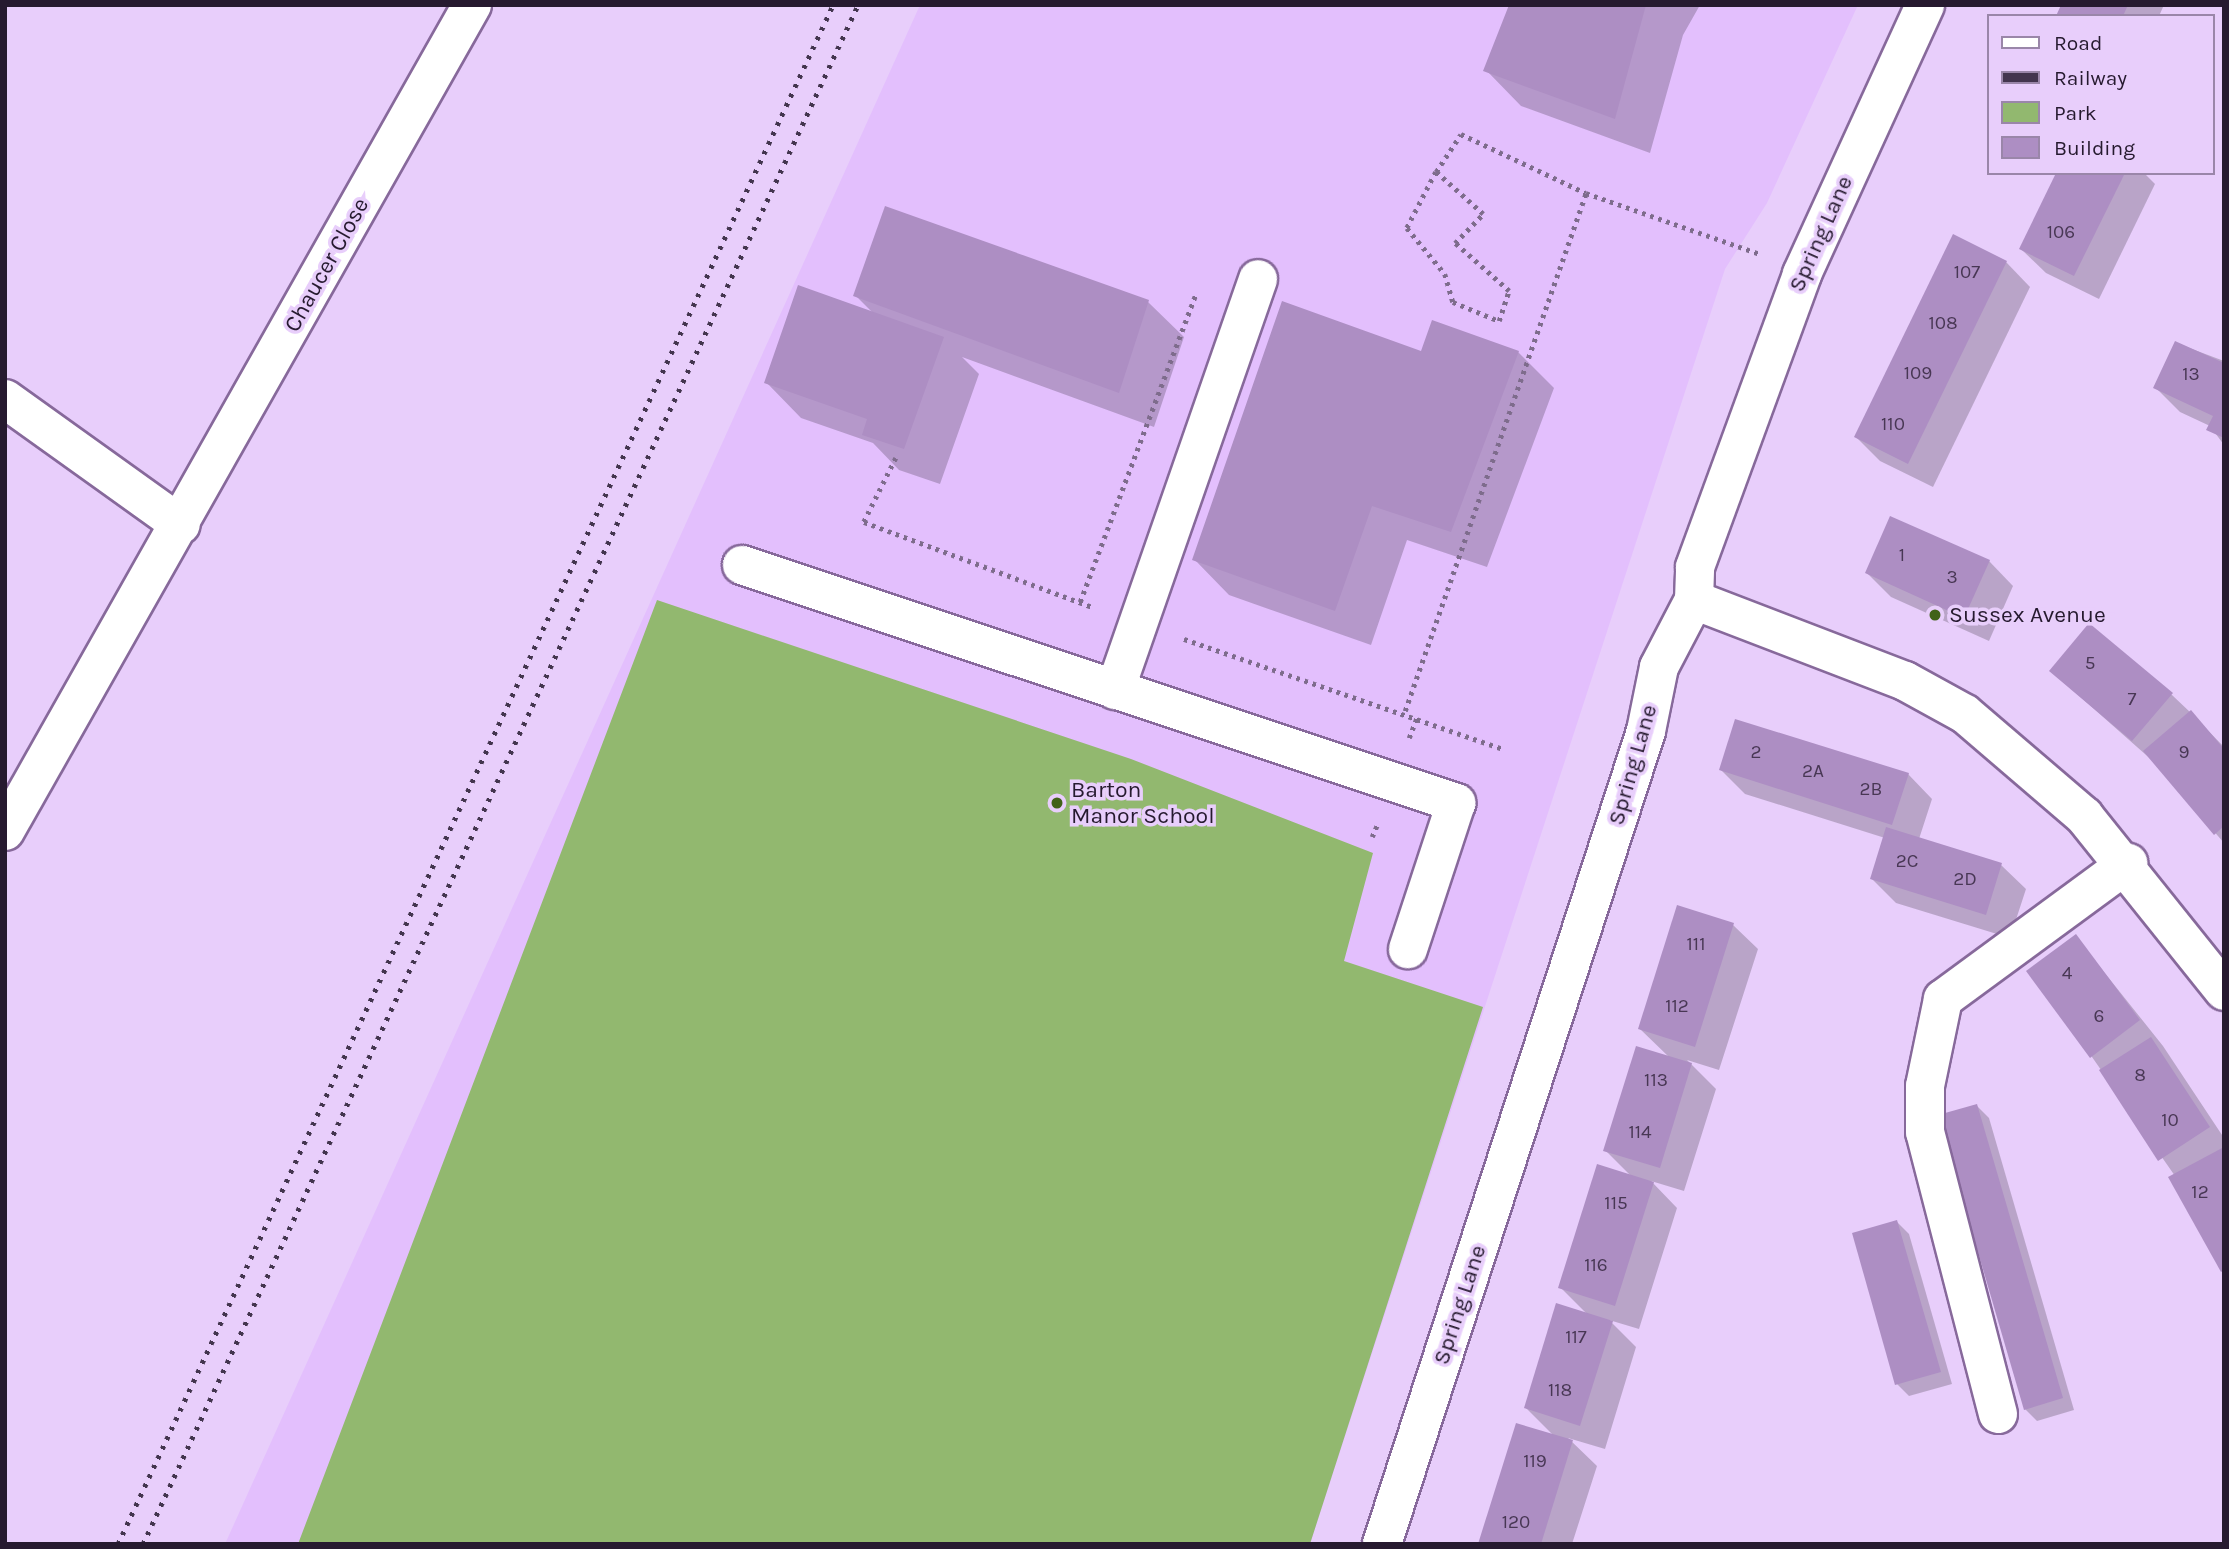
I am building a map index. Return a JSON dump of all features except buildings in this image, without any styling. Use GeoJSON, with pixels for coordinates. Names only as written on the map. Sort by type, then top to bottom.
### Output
{"type":"FeatureCollection","features":[{"type":"Feature","properties":{"kind":"street","name":"Chaucer Close"},"geometry":{"type":"LineString","coordinates":[[5,831],[181,525],[472,5]]}},
{"type":"Feature","properties":{"kind":"street","name":"Spring Lane"},"geometry":{"type":"LineString","coordinates":[[1382,1544],[1646,731],[1659,667],[1694,600],[1695,567],[1802,274],[1924,5]]}},
{"type":"Feature","properties":{"kind":"street"},"geometry":{"type":"LineString","coordinates":[[1115,690],[1258,279]]}},
{"type":"Feature","properties":{"kind":"street"},"geometry":{"type":"LineString","coordinates":[[5,399],[181,525]]}},
{"type":"Feature","properties":{"kind":"street"},"geometry":{"type":"LineString","coordinates":[[742,565],[1456,803],[1408,949]]}},
{"type":"Feature","properties":{"kind":"street"},"geometry":{"type":"LineString","coordinates":[[1694,600],[1905,681],[1965,714],[2031,765],[2128,863],[2224,991]]}},
{"type":"Feature","properties":{"kind":"street"},"geometry":{"type":"LineString","coordinates":[[1998,1414],[1925,1132],[1925,1086],[1943,999],[2128,863]]}},
{"type":"Feature","properties":{"kind":"path"},"geometry":{"type":"LineString","coordinates":[[1436,172],[1483,214],[1455,243],[1509,291],[1499,321],[1453,302],[1445,274],[1407,228],[1436,172],[1461,134],[1586,193],[1738,243],[1802,274]]}},
{"type":"Feature","properties":{"kind":"path"},"geometry":{"type":"LineString","coordinates":[[1405,711],[1586,193]]}},
{"type":"Feature","properties":{"kind":"path"},"geometry":{"type":"LineString","coordinates":[[1080,602],[1195,296]]}},
{"type":"Feature","properties":{"kind":"shaded area","name":"Barton Manor School"},"geometry":{"type":"Polygon","coordinates":[[[920,5],[1858,5],[1767,203],[1725,269],[1310,1544],[225,1544],[920,5]]]}},
{"type":"Feature","properties":{"kind":"green space"},"geometry":{"type":"Polygon","coordinates":[[[657,600],[1131,759],[1373,853],[1344,961],[1483,1007],[1310,1544],[298,1544],[657,600]]]}},
{"type":"Feature","properties":{"kind":"railway"},"geometry":{"type":"LineString","coordinates":[[118,1544],[833,5]]}},
{"type":"Feature","properties":{"kind":"railway"},"geometry":{"type":"LineString","coordinates":[[143,1544],[858,5]]}},
{"type":"Feature","properties":{"kind":"place","name":"Sussex Avenue"},"geometry":{"type":"Point","coordinates":[1935,615]}},
{"type":"Feature","properties":{"kind":"place","name":"Barton Manor School"},"geometry":{"type":"Point","coordinates":[1057,803]}}]}
